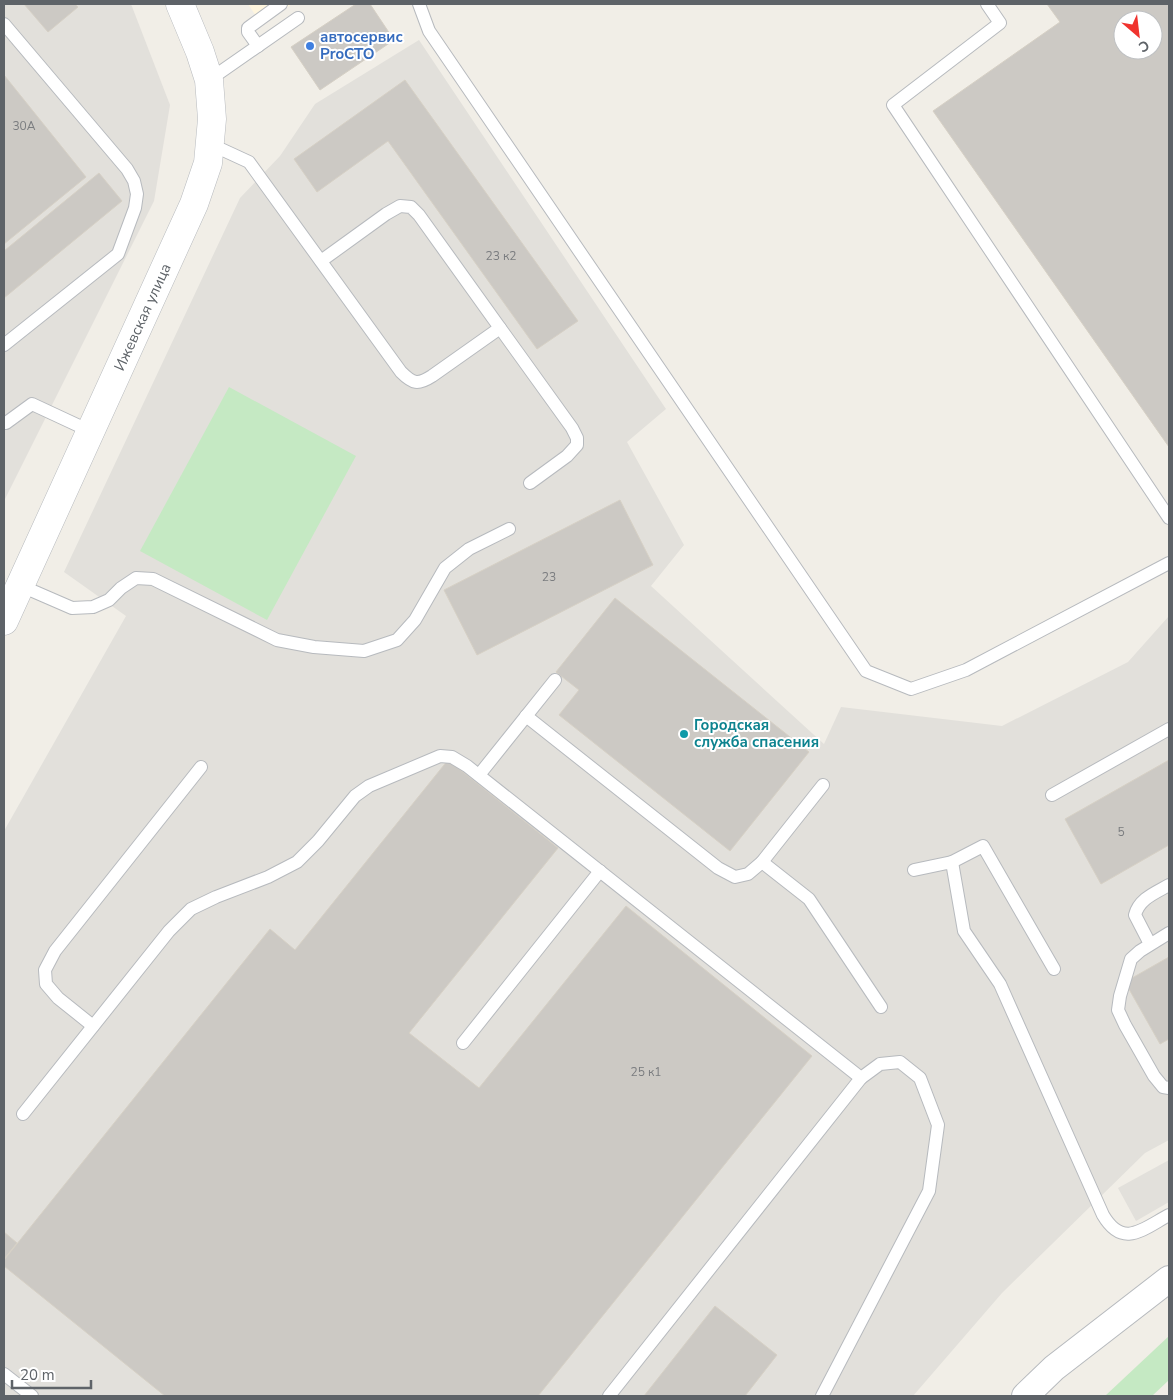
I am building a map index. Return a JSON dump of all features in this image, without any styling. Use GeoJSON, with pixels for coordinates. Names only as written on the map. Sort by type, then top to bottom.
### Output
{"type":"FeatureCollection","features":[{"type":"Feature","properties":{"kind":"street","name":"Ижевская улица"},"geometry":{"type":"LineString","coordinates":[[4,621],[194,204],[208,163],[212,119],[209,80],[200,52],[180,4]]}},
{"type":"Feature","properties":{"kind":"street"},"geometry":{"type":"LineString","coordinates":[[1025,1396],[1054,1368],[1169,1279]]}},
{"type":"Feature","properties":{"kind":"lane"},"geometry":{"type":"LineString","coordinates":[[419,4],[429,32],[866,671],[911,689],[966,670],[1169,563]]}},
{"type":"Feature","properties":{"kind":"lane"},"geometry":{"type":"LineString","coordinates":[[987,4],[1000,23],[893,105],[1169,518]]}},
{"type":"Feature","properties":{"kind":"lane"},"geometry":{"type":"LineString","coordinates":[[258,46],[248,32],[248,28],[278,5]]}},
{"type":"Feature","properties":{"kind":"lane"},"geometry":{"type":"LineString","coordinates":[[209,80],[298,18]]}},
{"type":"Feature","properties":{"kind":"lane"},"geometry":{"type":"LineString","coordinates":[[4,24],[127,169],[134,181],[137,194],[135,208],[118,254],[4,345]]}},
{"type":"Feature","properties":{"kind":"lane"},"geometry":{"type":"LineString","coordinates":[[210,144],[249,162],[400,372],[410,381],[422,383],[500,328]]}},
{"type":"Feature","properties":{"kind":"lane"},"geometry":{"type":"LineString","coordinates":[[321,261],[400,206],[411,208],[419,216],[572,428],[577,438],[577,445],[567,456],[530,483]]}},
{"type":"Feature","properties":{"kind":"lane"},"geometry":{"type":"LineString","coordinates":[[6,423],[32,404],[90,431]]}},
{"type":"Feature","properties":{"kind":"lane"},"geometry":{"type":"LineString","coordinates":[[19,585],[72,608],[94,607],[109,600],[121,588],[136,578],[153,579],[277,640],[314,647],[364,650],[397,640],[415,620],[445,568],[469,549],[509,528]]}},
{"type":"Feature","properties":{"kind":"lane"},"geometry":{"type":"LineString","coordinates":[[479,775],[555,680]]}},
{"type":"Feature","properties":{"kind":"lane"},"geometry":{"type":"LineString","coordinates":[[526,716],[718,868],[734,877],[748,874],[762,862],[824,785]]}},
{"type":"Feature","properties":{"kind":"lane"},"geometry":{"type":"LineString","coordinates":[[1052,795],[1169,729]]}},
{"type":"Feature","properties":{"kind":"lane"},"geometry":{"type":"LineString","coordinates":[[24,1114],[169,931],[191,909],[268,877],[297,862],[318,841],[355,796],[369,786],[440,756],[452,757],[479,775],[861,1078]]}},
{"type":"Feature","properties":{"kind":"lane"},"geometry":{"type":"LineString","coordinates":[[94,1026],[58,998],[46,984],[45,970],[55,951],[201,767]]}},
{"type":"Feature","properties":{"kind":"lane"},"geometry":{"type":"LineString","coordinates":[[914,870],[952,862],[983,846],[1054,969]]}},
{"type":"Feature","properties":{"kind":"lane"},"geometry":{"type":"LineString","coordinates":[[762,862],[809,899],[881,1007]]}},
{"type":"Feature","properties":{"kind":"lane"},"geometry":{"type":"LineString","coordinates":[[952,862],[964,932],[1000,984],[1110,1227],[1121,1234],[1137,1233],[1169,1215]]}},
{"type":"Feature","properties":{"kind":"lane"},"geometry":{"type":"LineString","coordinates":[[463,1043],[600,871]]}},
{"type":"Feature","properties":{"kind":"lane"},"geometry":{"type":"LineString","coordinates":[[1150,944],[1135,915],[1138,906],[1148,897],[1169,885]]}},
{"type":"Feature","properties":{"kind":"lane"},"geometry":{"type":"LineString","coordinates":[[1169,933],[1150,944],[1131,959],[1120,996],[1118,1010],[1154,1076],[1163,1086],[1169,1088]]}},
{"type":"Feature","properties":{"kind":"lane"},"geometry":{"type":"LineString","coordinates":[[609,1396],[861,1078],[880,1064],[900,1062],[920,1078],[938,1125],[929,1191],[822,1396]]}},
{"type":"Feature","properties":{"kind":"lane"},"geometry":{"type":"LineString","coordinates":[[4,1374],[32,1396]]}},
{"type":"Feature","properties":{"kind":"shaded area"},"geometry":{"type":"Polygon","coordinates":[[[4,4],[131,4],[170,105],[154,201],[4,501],[4,4]]]}},
{"type":"Feature","properties":{"kind":"shaded area"},"geometry":{"type":"Polygon","coordinates":[[[248,4],[292,4],[262,25],[248,4]]]}},
{"type":"Feature","properties":{"kind":"shaded area"},"geometry":{"type":"Polygon","coordinates":[[[419,40],[666,409],[627,442],[684,545],[651,586],[824,744],[841,707],[1002,726],[1128,662],[1169,616],[1169,1140],[1145,1153],[1002,1293],[913,1396],[4,1396],[4,831],[126,616],[64,572],[240,198],[280,156],[315,104],[419,40]]]}},
{"type":"Feature","properties":{"kind":"shaded area"},"geometry":{"type":"Polygon","coordinates":[[[1169,1160],[1169,1202],[1136,1221],[1118,1188],[1169,1160]]]}},
{"type":"Feature","properties":{"kind":"green space"},"geometry":{"type":"Polygon","coordinates":[[[229,387],[356,456],[267,620],[140,551],[229,387]]]}},
{"type":"Feature","properties":{"kind":"green space"},"geometry":{"type":"Polygon","coordinates":[[[1169,1336],[1169,1380],[1152,1396],[1105,1396],[1169,1336]]]}},
{"type":"Feature","properties":{"kind":"building"},"geometry":{"type":"Polygon","coordinates":[[[24,4],[75,4],[78,7],[48,32],[24,4]]]}},
{"type":"Feature","properties":{"kind":"building"},"geometry":{"type":"Polygon","coordinates":[[[356,4],[370,4],[394,40],[320,90],[291,47],[356,4]]]}},
{"type":"Feature","properties":{"kind":"building"},"geometry":{"type":"Polygon","coordinates":[[[1047,4],[1169,4],[1169,447],[933,111],[1060,22],[1047,4]]]}},
{"type":"Feature","properties":{"kind":"building"},"geometry":{"type":"Polygon","coordinates":[[[4,75],[86,177],[4,244],[4,75]]]}},
{"type":"Feature","properties":{"kind":"building"},"geometry":{"type":"Polygon","coordinates":[[[405,80],[578,321],[537,349],[388,141],[317,192],[294,159],[405,80]]]}},
{"type":"Feature","properties":{"kind":"building"},"geometry":{"type":"Polygon","coordinates":[[[99,173],[122,201],[4,298],[4,251],[99,173]]]}},
{"type":"Feature","properties":{"kind":"building"},"geometry":{"type":"Polygon","coordinates":[[[620,500],[653,565],[477,655],[444,590],[620,500]]]}},
{"type":"Feature","properties":{"kind":"building","name":"Городская служба спасения"},"geometry":{"type":"Polygon","coordinates":[[[615,598],[809,752],[730,851],[559,715],[579,690],[556,672],[615,598]]]}},
{"type":"Feature","properties":{"kind":"building"},"geometry":{"type":"Polygon","coordinates":[[[448,760],[558,848],[409,1033],[479,1088],[626,906],[812,1056],[538,1396],[165,1396],[4,1266],[4,1260],[270,929],[295,950],[448,760]]]}},
{"type":"Feature","properties":{"kind":"building"},"geometry":{"type":"Polygon","coordinates":[[[1169,760],[1169,845],[1101,884],[1065,819],[1169,760]]]}},
{"type":"Feature","properties":{"kind":"building"},"geometry":{"type":"Polygon","coordinates":[[[1169,957],[1169,1039],[1160,1044],[1125,982],[1169,957]]]}},
{"type":"Feature","properties":{"kind":"building"},"geometry":{"type":"Polygon","coordinates":[[[4,1232],[17,1243],[4,1259],[4,1232]]]}},
{"type":"Feature","properties":{"kind":"building"},"geometry":{"type":"Polygon","coordinates":[[[715,1306],[777,1355],[745,1396],[644,1396],[715,1306]]]}},
{"type":"Feature","properties":{"kind":"place","name":"автосервис ProСТО"},"geometry":{"type":"Point","coordinates":[310,46]}},
{"type":"Feature","properties":{"kind":"place","name":"Городская служба спасения"},"geometry":{"type":"Point","coordinates":[684,734]}}]}
